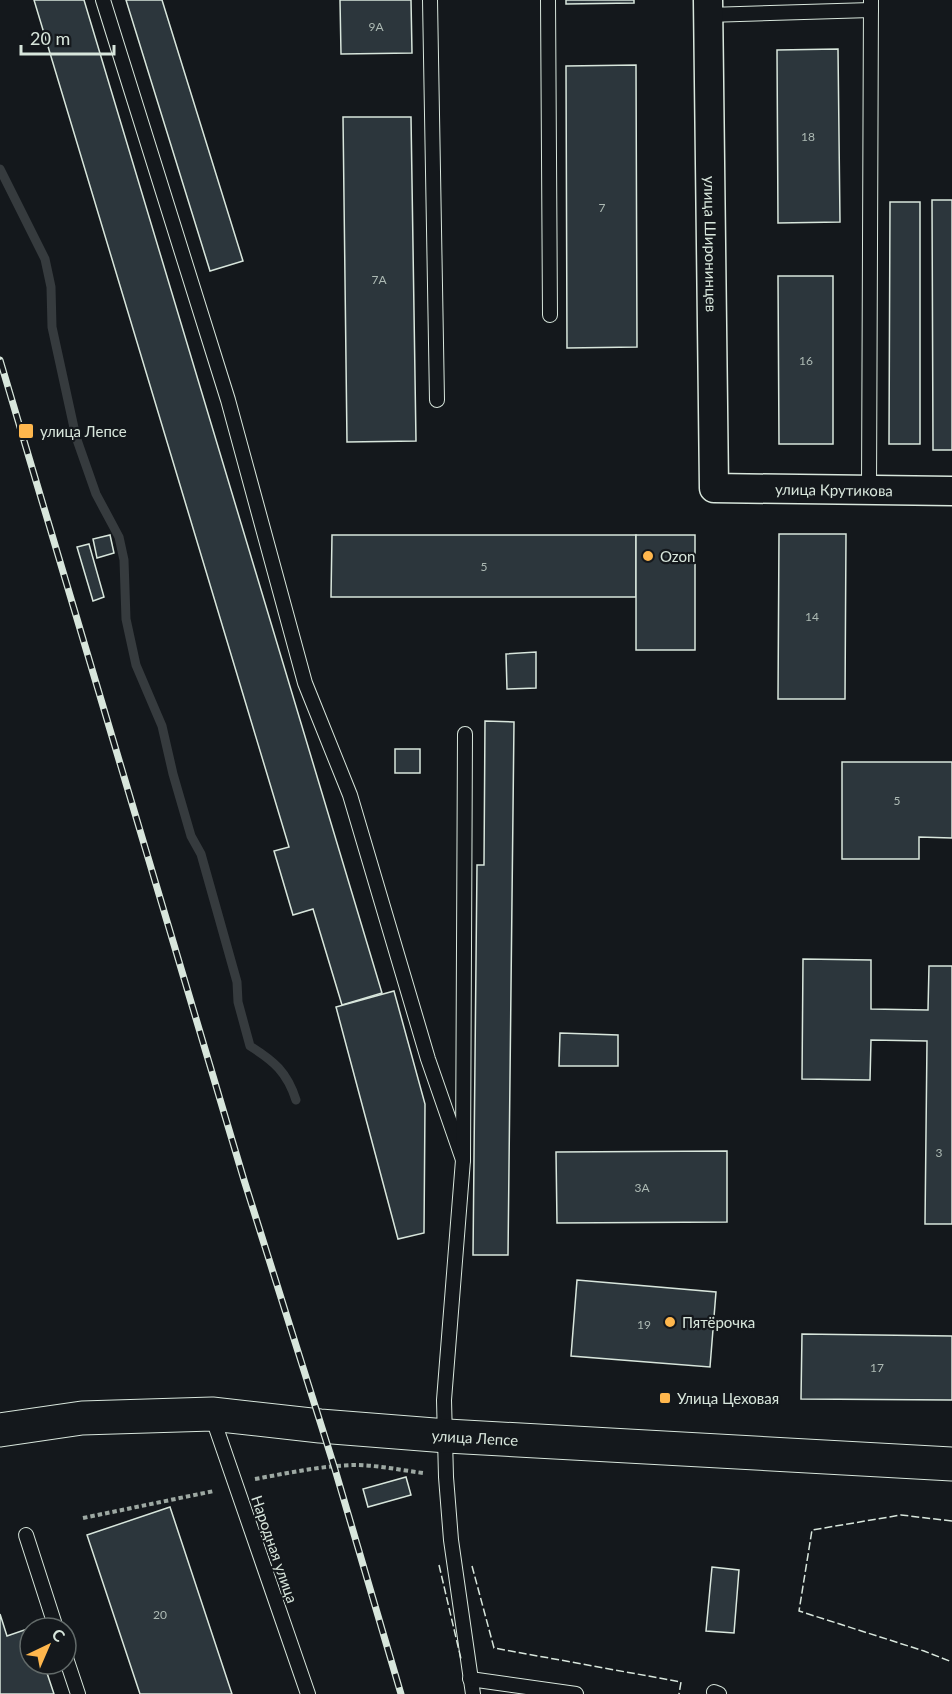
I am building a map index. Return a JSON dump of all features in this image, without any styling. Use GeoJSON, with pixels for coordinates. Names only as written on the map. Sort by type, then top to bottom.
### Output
{"type":"FeatureCollection","features":[{"type":"Feature","properties":{"kind":"main road","name":"улица Лепсе"},"geometry":{"type":"LineString","coordinates":[[0,1430],[82,1418],[212,1414],[320,1426],[447,1436],[952,1464]]}},
{"type":"Feature","properties":{"kind":"street","name":"улица Широнинцев"},"geometry":{"type":"LineString","coordinates":[[708,7],[714,488]]}},
{"type":"Feature","properties":{"kind":"street","name":"улица Крутикова"},"geometry":{"type":"LineString","coordinates":[[714,488],[952,491]]}},
{"type":"Feature","properties":{"kind":"lane"},"geometry":{"type":"LineString","coordinates":[[103,0],[228,400],[305,683],[350,795],[428,1059],[463,1160]]}},
{"type":"Feature","properties":{"kind":"lane"},"geometry":{"type":"LineString","coordinates":[[430,0],[437,400]]}},
{"type":"Feature","properties":{"kind":"lane"},"geometry":{"type":"LineString","coordinates":[[548,0],[550,315]]}},
{"type":"Feature","properties":{"kind":"lane"},"geometry":{"type":"LineString","coordinates":[[708,7],[871,5],[869,490]]}},
{"type":"Feature","properties":{"kind":"lane"},"geometry":{"type":"LineString","coordinates":[[465,734],[463,1160],[444,1400],[447,1436],[446,1477],[452,1540],[473,1694]]}},
{"type":"Feature","properties":{"kind":"lane","name":"Народная улица"},"geometry":{"type":"LineString","coordinates":[[212,1414],[308,1694]]}},
{"type":"Feature","properties":{"kind":"lane"},"geometry":{"type":"LineString","coordinates":[[26,1535],[52,1616]]}},
{"type":"Feature","properties":{"kind":"lane"},"geometry":{"type":"LineString","coordinates":[[72,1676],[78,1694]]}},
{"type":"Feature","properties":{"kind":"lane"},"geometry":{"type":"LineString","coordinates":[[470,1679],[576,1694]]}},
{"type":"Feature","properties":{"kind":"path"},"geometry":{"type":"LineString","coordinates":[[82,1518],[236,1486],[247,1480],[334,1466],[386,1467],[446,1477]]}},
{"type":"Feature","properties":{"kind":"building"},"geometry":{"type":"Polygon","coordinates":[[[34,0],[84,0],[382,993],[342,1005],[313,909],[293,915],[274,851],[289,847],[34,0]]]}},
{"type":"Feature","properties":{"kind":"building"},"geometry":{"type":"Polygon","coordinates":[[[126,0],[162,0],[243,261],[210,271],[126,0]]]}},
{"type":"Feature","properties":{"kind":"building"},"geometry":{"type":"Polygon","coordinates":[[[340,0],[411,0],[412,53],[341,54],[340,0]]]}},
{"type":"Feature","properties":{"kind":"building"},"geometry":{"type":"Polygon","coordinates":[[[566,0],[634,0],[634,3],[566,4],[566,0]]]}},
{"type":"Feature","properties":{"kind":"building"},"geometry":{"type":"Polygon","coordinates":[[[838,49],[840,222],[778,223],[777,50],[838,49]]]}},
{"type":"Feature","properties":{"kind":"building"},"geometry":{"type":"Polygon","coordinates":[[[636,65],[637,347],[567,348],[566,66],[636,65]]]}},
{"type":"Feature","properties":{"kind":"building"},"geometry":{"type":"Polygon","coordinates":[[[343,117],[411,117],[416,441],[347,442],[343,117]]]}},
{"type":"Feature","properties":{"kind":"building"},"geometry":{"type":"Polygon","coordinates":[[[932,200],[952,200],[952,450],[933,450],[932,200]]]}},
{"type":"Feature","properties":{"kind":"building"},"geometry":{"type":"Polygon","coordinates":[[[890,202],[920,202],[920,444],[889,444],[890,202]]]}},
{"type":"Feature","properties":{"kind":"building"},"geometry":{"type":"Polygon","coordinates":[[[778,276],[833,276],[833,444],[779,444],[778,276]]]}},
{"type":"Feature","properties":{"kind":"building"},"geometry":{"type":"Polygon","coordinates":[[[779,534],[846,534],[845,699],[778,699],[779,534]]]}},
{"type":"Feature","properties":{"kind":"building"},"geometry":{"type":"Polygon","coordinates":[[[110,535],[114,553],[97,558],[93,539],[110,535]]]}},
{"type":"Feature","properties":{"kind":"building"},"geometry":{"type":"Polygon","coordinates":[[[332,535],[636,535],[636,597],[331,597],[332,535]]]}},
{"type":"Feature","properties":{"kind":"building"},"geometry":{"type":"Polygon","coordinates":[[[636,535],[695,535],[695,650],[636,650],[636,535]]]}},
{"type":"Feature","properties":{"kind":"building"},"geometry":{"type":"Polygon","coordinates":[[[89,544],[104,597],[93,601],[77,547],[89,544]]]}},
{"type":"Feature","properties":{"kind":"building"},"geometry":{"type":"Polygon","coordinates":[[[536,652],[536,688],[507,689],[506,654],[536,652]]]}},
{"type":"Feature","properties":{"kind":"building"},"geometry":{"type":"Polygon","coordinates":[[[485,721],[514,722],[508,1255],[473,1255],[477,865],[484,865],[485,721]]]}},
{"type":"Feature","properties":{"kind":"building"},"geometry":{"type":"Polygon","coordinates":[[[395,749],[420,749],[420,773],[395,773],[395,749]]]}},
{"type":"Feature","properties":{"kind":"building"},"geometry":{"type":"Polygon","coordinates":[[[842,762],[952,762],[952,838],[919,837],[919,859],[842,859],[842,762]]]}},
{"type":"Feature","properties":{"kind":"building"},"geometry":{"type":"Polygon","coordinates":[[[803,959],[871,960],[871,1009],[928,1010],[929,966],[952,966],[952,1224],[925,1224],[927,1041],[871,1040],[870,1080],[802,1079],[803,959]]]}},
{"type":"Feature","properties":{"kind":"building"},"geometry":{"type":"Polygon","coordinates":[[[394,991],[425,1104],[424,1233],[398,1239],[336,1007],[394,991]]]}},
{"type":"Feature","properties":{"kind":"building"},"geometry":{"type":"Polygon","coordinates":[[[560,1033],[618,1035],[618,1066],[559,1066],[560,1033]]]}},
{"type":"Feature","properties":{"kind":"building"},"geometry":{"type":"Polygon","coordinates":[[[727,1151],[727,1222],[557,1223],[556,1152],[727,1151]]]}},
{"type":"Feature","properties":{"kind":"building"},"geometry":{"type":"Polygon","coordinates":[[[577,1280],[716,1292],[710,1367],[571,1356],[577,1280]]]}},
{"type":"Feature","properties":{"kind":"building"},"geometry":{"type":"Polygon","coordinates":[[[802,1334],[952,1336],[952,1400],[801,1399],[802,1334]]]}},
{"type":"Feature","properties":{"kind":"building"},"geometry":{"type":"Polygon","coordinates":[[[406,1477],[411,1495],[368,1507],[363,1489],[406,1477]]]}},
{"type":"Feature","properties":{"kind":"building"},"geometry":{"type":"Polygon","coordinates":[[[170,1507],[232,1694],[140,1694],[87,1535],[170,1507]]]}},
{"type":"Feature","properties":{"kind":"building"},"geometry":{"type":"Polygon","coordinates":[[[712,1567],[739,1570],[734,1633],[706,1631],[712,1567]]]}},
{"type":"Feature","properties":{"kind":"building"},"geometry":{"type":"Polygon","coordinates":[[[0,1614],[7,1636],[18,1632],[18,1676],[48,1676],[54,1694],[0,1694],[0,1614]]]}},
{"type":"Feature","properties":{"kind":"waterway"},"geometry":{"type":"LineString","coordinates":[[0,169],[45,259],[51,287],[52,327],[76,437],[96,494],[119,537],[124,560],[126,619],[136,665],[162,726],[191,836],[201,854],[237,982],[238,1002],[250,1046],[279,1068],[296,1100]]}},
{"type":"Feature","properties":{"kind":"railway"},"geometry":{"type":"LineString","coordinates":[[0,360],[244,1180],[334,1466],[401,1694]]}},
{"type":"Feature","properties":{"kind":"fence"},"geometry":{"type":"LineString","coordinates":[[952,1521],[901,1515],[812,1530],[799,1611],[952,1662]]}},
{"type":"Feature","properties":{"kind":"fence"},"geometry":{"type":"LineString","coordinates":[[439,1565],[461,1659]]}},
{"type":"Feature","properties":{"kind":"fence"},"geometry":{"type":"LineString","coordinates":[[472,1566],[494,1648],[681,1682],[679,1694]]}},
{"type":"Feature","properties":{"kind":"place","name":"улица Лепсе"},"geometry":{"type":"Point","coordinates":[26,431]}},
{"type":"Feature","properties":{"kind":"place","name":"Ozon"},"geometry":{"type":"Point","coordinates":[648,556]}},
{"type":"Feature","properties":{"kind":"place","name":"Пятёрочка"},"geometry":{"type":"Point","coordinates":[670,1322]}},
{"type":"Feature","properties":{"kind":"place","name":"Улица Цеховая"},"geometry":{"type":"Point","coordinates":[665,1398]}}]}
